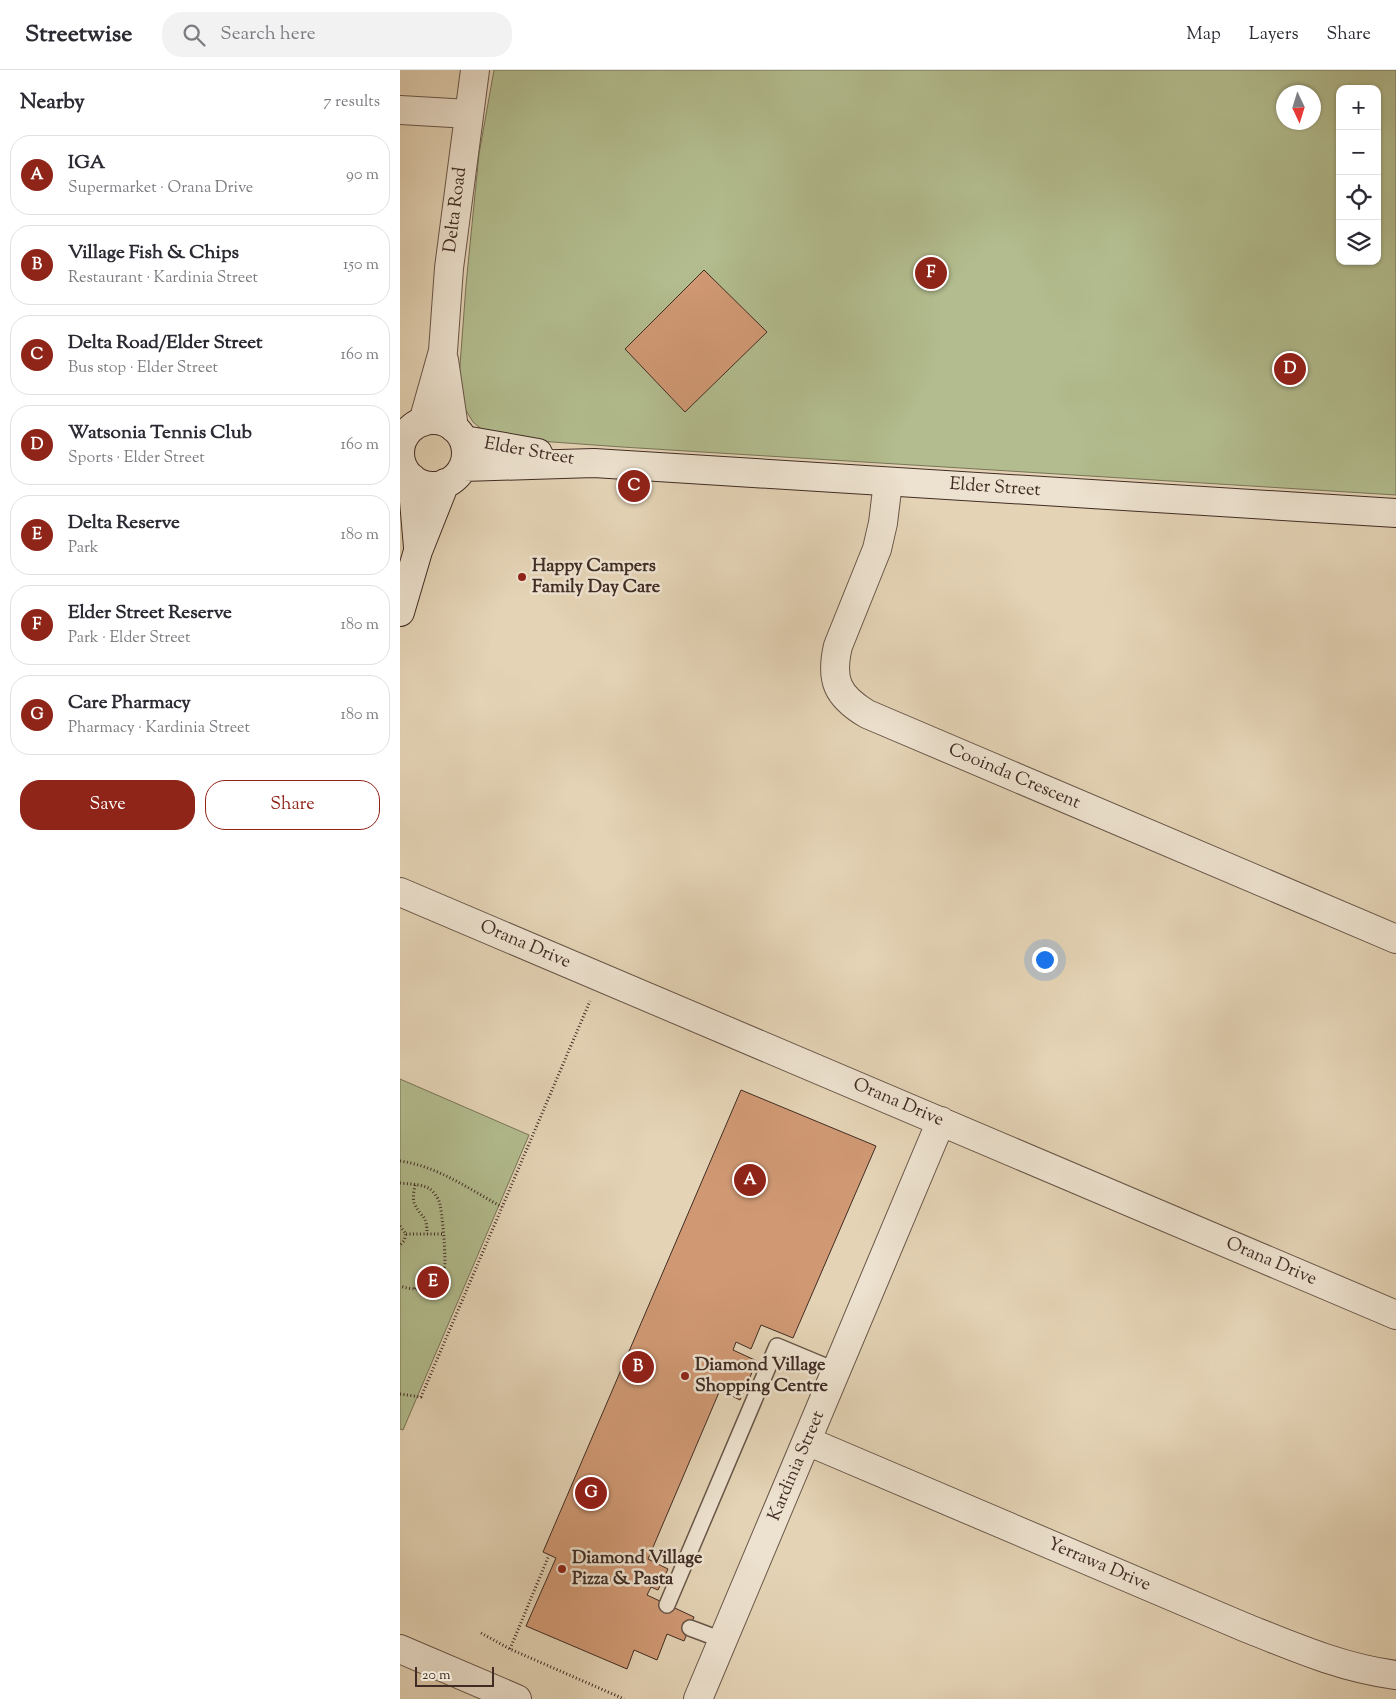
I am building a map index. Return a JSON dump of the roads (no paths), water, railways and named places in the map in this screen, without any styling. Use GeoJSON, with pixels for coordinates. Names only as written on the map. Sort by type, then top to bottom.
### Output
{"type":"FeatureCollection","features":[{"type":"Feature","properties":{"kind":"street","name":"Delta Road"},"geometry":{"type":"LineString","coordinates":[[459,434],[443,351],[449,268],[475,70]]}},
{"type":"Feature","properties":{"kind":"street"},"geometry":{"type":"LineString","coordinates":[[400,110],[469,114]]}},
{"type":"Feature","properties":{"kind":"street","name":"Delta Road"},"geometry":{"type":"LineString","coordinates":[[410,430],[443,351]]}},
{"type":"Feature","properties":{"kind":"street"},"geometry":{"type":"LineString","coordinates":[[400,612],[418,551],[454,476],[466,458],[459,434],[445,422],[434,420],[410,430],[402,442],[400,451],[418,551]]}},
{"type":"Feature","properties":{"kind":"street","name":"Elder Street"},"geometry":{"type":"LineString","coordinates":[[459,434],[594,463],[1396,513]]}},
{"type":"Feature","properties":{"kind":"street","name":"Elder Street"},"geometry":{"type":"LineString","coordinates":[[454,476],[594,463]]}},
{"type":"Feature","properties":{"kind":"street"},"geometry":{"type":"LineString","coordinates":[[405,472],[419,483],[428,486],[437,486],[454,476]]}},
{"type":"Feature","properties":{"kind":"street","name":"Cooinda Crescent"},"geometry":{"type":"LineString","coordinates":[[888,482],[883,523],[877,549],[838,646],[835,660],[837,685],[852,705],[867,714],[1396,940]]}},
{"type":"Feature","properties":{"kind":"street","name":"Orana Drive"},"geometry":{"type":"LineString","coordinates":[[400,892],[1396,1315]]}},
{"type":"Feature","properties":{"kind":"street","name":"Kardinia Street"},"geometry":{"type":"LineString","coordinates":[[698,1699],[942,1121]]}},
{"type":"Feature","properties":{"kind":"street","name":"Yerrawa Drive"},"geometry":{"type":"LineString","coordinates":[[807,1441],[1294,1647],[1348,1666],[1396,1675]]}},
{"type":"Feature","properties":{"kind":"street"},"geometry":{"type":"LineString","coordinates":[[400,1649],[517,1699]]}},
{"type":"Feature","properties":{"kind":"lane"},"geometry":{"type":"LineString","coordinates":[[667,1605],[778,1346],[837,1371]]}},
{"type":"Feature","properties":{"kind":"lane"},"geometry":{"type":"LineString","coordinates":[[690,1628],[722,1640]]}},
{"type":"Feature","properties":{"kind":"place","name":"Elder Street Reserve"},"geometry":{"type":"Point","coordinates":[931,273]}},
{"type":"Feature","properties":{"kind":"place","name":"Watsonia Tennis Club"},"geometry":{"type":"Point","coordinates":[1290,369]}},
{"type":"Feature","properties":{"kind":"place","name":"Delta Road/Elder Street"},"geometry":{"type":"Point","coordinates":[634,486]}},
{"type":"Feature","properties":{"kind":"place","name":"Happy Campers Family Day Care"},"geometry":{"type":"Point","coordinates":[522,577]}},
{"type":"Feature","properties":{"kind":"place","name":"IGA"},"geometry":{"type":"Point","coordinates":[750,1180]}},
{"type":"Feature","properties":{"kind":"place","name":"Delta Reserve"},"geometry":{"type":"Point","coordinates":[433,1282]}},
{"type":"Feature","properties":{"kind":"place","name":"Village Fish & Chips"},"geometry":{"type":"Point","coordinates":[638,1367]}},
{"type":"Feature","properties":{"kind":"place","name":"Diamond Village Shopping Centre"},"geometry":{"type":"Point","coordinates":[685,1376]}},
{"type":"Feature","properties":{"kind":"place","name":"Care Pharmacy"},"geometry":{"type":"Point","coordinates":[591,1493]}},
{"type":"Feature","properties":{"kind":"place","name":"Diamond Village Pizza & Pasta"},"geometry":{"type":"Point","coordinates":[562,1569]}}]}
